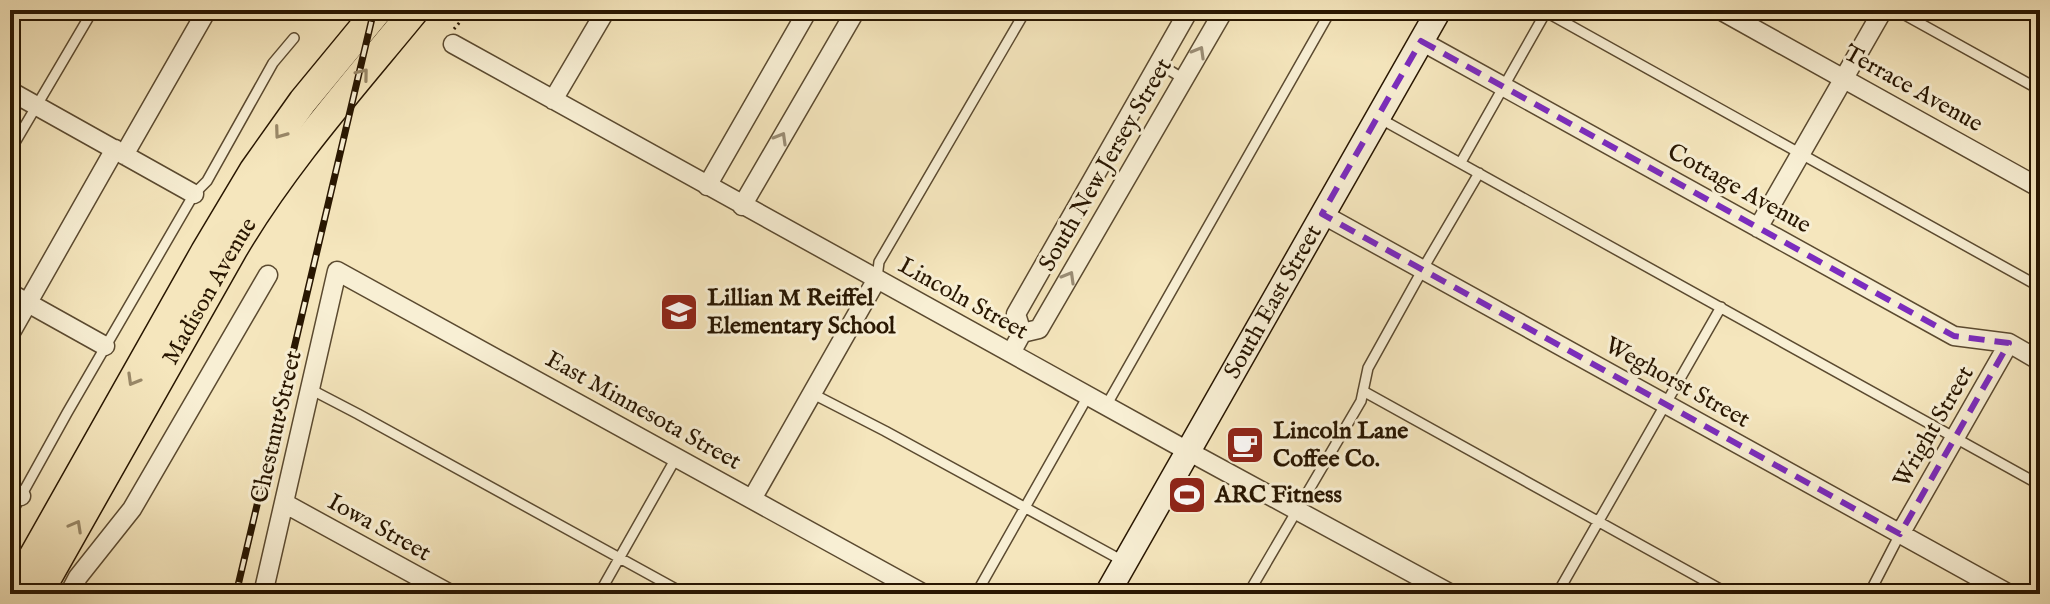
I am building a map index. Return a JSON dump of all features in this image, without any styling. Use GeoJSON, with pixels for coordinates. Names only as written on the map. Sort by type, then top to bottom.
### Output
{"type":"FeatureCollection","features":[{"type":"Feature","properties":{"kind":"main road","name":"Madison Avenue"},"geometry":{"type":"LineString","coordinates":[[12,594],[254,170],[303,101],[378,10]]}},
{"type":"Feature","properties":{"kind":"main road","name":"Madison Avenue"},"geometry":{"type":"LineString","coordinates":[[38,594],[256,211],[295,156],[415,10]]}},
{"type":"Feature","properties":{"kind":"main road","name":"South East Street"},"geometry":{"type":"LineString","coordinates":[[1107,594],[1439,10]]}},
{"type":"Feature","properties":{"kind":"street"},"geometry":{"type":"LineString","coordinates":[[10,334],[207,10]]}},
{"type":"Feature","properties":{"kind":"street"},"geometry":{"type":"LineString","coordinates":[[553,100],[606,10]]}},
{"type":"Feature","properties":{"kind":"street"},"geometry":{"type":"LineString","coordinates":[[707,186],[808,10]]}},
{"type":"Feature","properties":{"kind":"street"},"geometry":{"type":"LineString","coordinates":[[742,206],[856,10]]}},
{"type":"Feature","properties":{"kind":"street","name":"South New Jersey Street"},"geometry":{"type":"LineString","coordinates":[[1011,353],[1022,333],[1016,314],[1189,10]]}},
{"type":"Feature","properties":{"kind":"street","name":"South New Jersey Street"},"geometry":{"type":"LineString","coordinates":[[1022,333],[1039,329],[1224,10]]}},
{"type":"Feature","properties":{"kind":"street","name":"Terrace Avenue"},"geometry":{"type":"LineString","coordinates":[[1720,10],[2040,188]]}},
{"type":"Feature","properties":{"kind":"street"},"geometry":{"type":"LineString","coordinates":[[1758,228],[1883,10]]}},
{"type":"Feature","properties":{"kind":"street","name":"Cottage Avenue"},"geometry":{"type":"LineString","coordinates":[[1421,41],[1954,336],[2009,343],[2040,361]]}},
{"type":"Feature","properties":{"kind":"street","name":"Lincoln Street"},"geometry":{"type":"LineString","coordinates":[[453,44],[1451,594]]}},
{"type":"Feature","properties":{"kind":"street"},"geometry":{"type":"LineString","coordinates":[[10,91],[194,194]]}},
{"type":"Feature","properties":{"kind":"street","name":"Weghorst Street"},"geometry":{"type":"LineString","coordinates":[[1322,214],[2009,594]]}},
{"type":"Feature","properties":{"kind":"street","name":"Chestnut Street"},"geometry":{"type":"LineString","coordinates":[[263,594],[337,271]]}},
{"type":"Feature","properties":{"kind":"street","name":"East Minnesota Street"},"geometry":{"type":"LineString","coordinates":[[337,271],[924,594]]}},
{"type":"Feature","properties":{"kind":"street"},"geometry":{"type":"LineString","coordinates":[[69,594],[78,577],[132,509],[268,275]]}},
{"type":"Feature","properties":{"kind":"street"},"geometry":{"type":"LineString","coordinates":[[752,499],[877,279]]}},
{"type":"Feature","properties":{"kind":"street"},"geometry":{"type":"LineString","coordinates":[[10,293],[105,346]]}},
{"type":"Feature","properties":{"kind":"street","name":"Wright Street"},"geometry":{"type":"LineString","coordinates":[[1900,534],[2009,343]]}},
{"type":"Feature","properties":{"kind":"street","name":"Iowa Street"},"geometry":{"type":"LineString","coordinates":[[284,503],[450,594]]}},
{"type":"Feature","properties":{"kind":"lane"},"geometry":{"type":"LineString","coordinates":[[10,151],[93,10]]}},
{"type":"Feature","properties":{"kind":"lane"},"geometry":{"type":"LineString","coordinates":[[877,279],[879,262],[1026,10]]}},
{"type":"Feature","properties":{"kind":"lane"},"geometry":{"type":"LineString","coordinates":[[1106,406],[1331,10]]}},
{"type":"Feature","properties":{"kind":"lane"},"geometry":{"type":"LineString","coordinates":[[1896,10],[2040,90]]}},
{"type":"Feature","properties":{"kind":"lane"},"geometry":{"type":"LineString","coordinates":[[1461,162],[1546,11],[2040,287]]}},
{"type":"Feature","properties":{"kind":"lane"},"geometry":{"type":"LineString","coordinates":[[10,516],[16,493],[194,194],[207,181],[273,63],[294,38]]}},
{"type":"Feature","properties":{"kind":"lane"},"geometry":{"type":"LineString","coordinates":[[1159,64],[1184,79]]}},
{"type":"Feature","properties":{"kind":"lane"},"geometry":{"type":"LineString","coordinates":[[1377,117],[2040,485]]}},
{"type":"Feature","properties":{"kind":"lane"},"geometry":{"type":"LineString","coordinates":[[1248,594],[1361,401],[1368,368],[1479,173]]}},
{"type":"Feature","properties":{"kind":"lane"},"geometry":{"type":"LineString","coordinates":[[1557,594],[1721,307]]}},
{"type":"Feature","properties":{"kind":"lane"},"geometry":{"type":"LineString","coordinates":[[310,389],[685,594]]}},
{"type":"Feature","properties":{"kind":"lane"},"geometry":{"type":"LineString","coordinates":[[1363,391],[1729,594]]}},
{"type":"Feature","properties":{"kind":"lane"},"geometry":{"type":"LineString","coordinates":[[813,394],[1125,562]]}},
{"type":"Feature","properties":{"kind":"lane"},"geometry":{"type":"LineString","coordinates":[[976,594],[1088,396]]}},
{"type":"Feature","properties":{"kind":"lane"},"geometry":{"type":"LineString","coordinates":[[599,594],[676,457]]}},
{"type":"Feature","properties":{"kind":"lane"},"geometry":{"type":"LineString","coordinates":[[1869,594],[1900,534]]}},
{"type":"Feature","properties":{"kind":"highlighted area"},"geometry":{"type":"Polygon","coordinates":[[[1421,41],[1954,336],[2009,343],[1900,534],[1322,214],[1421,41]]]}},
{"type":"Feature","properties":{"kind":"railway"},"geometry":{"type":"LineString","coordinates":[[236,594],[374,10]]}},
{"type":"Feature","properties":{"kind":"place","name":"Lillian M Reiffel Elementary School"},"geometry":{"type":"Point","coordinates":[679,312]}},
{"type":"Feature","properties":{"kind":"place","name":"Lincoln Lane Coffee Co."},"geometry":{"type":"Point","coordinates":[1245,445]}},
{"type":"Feature","properties":{"kind":"place","name":"ARC Fitness"},"geometry":{"type":"Point","coordinates":[1187,495]}}]}
